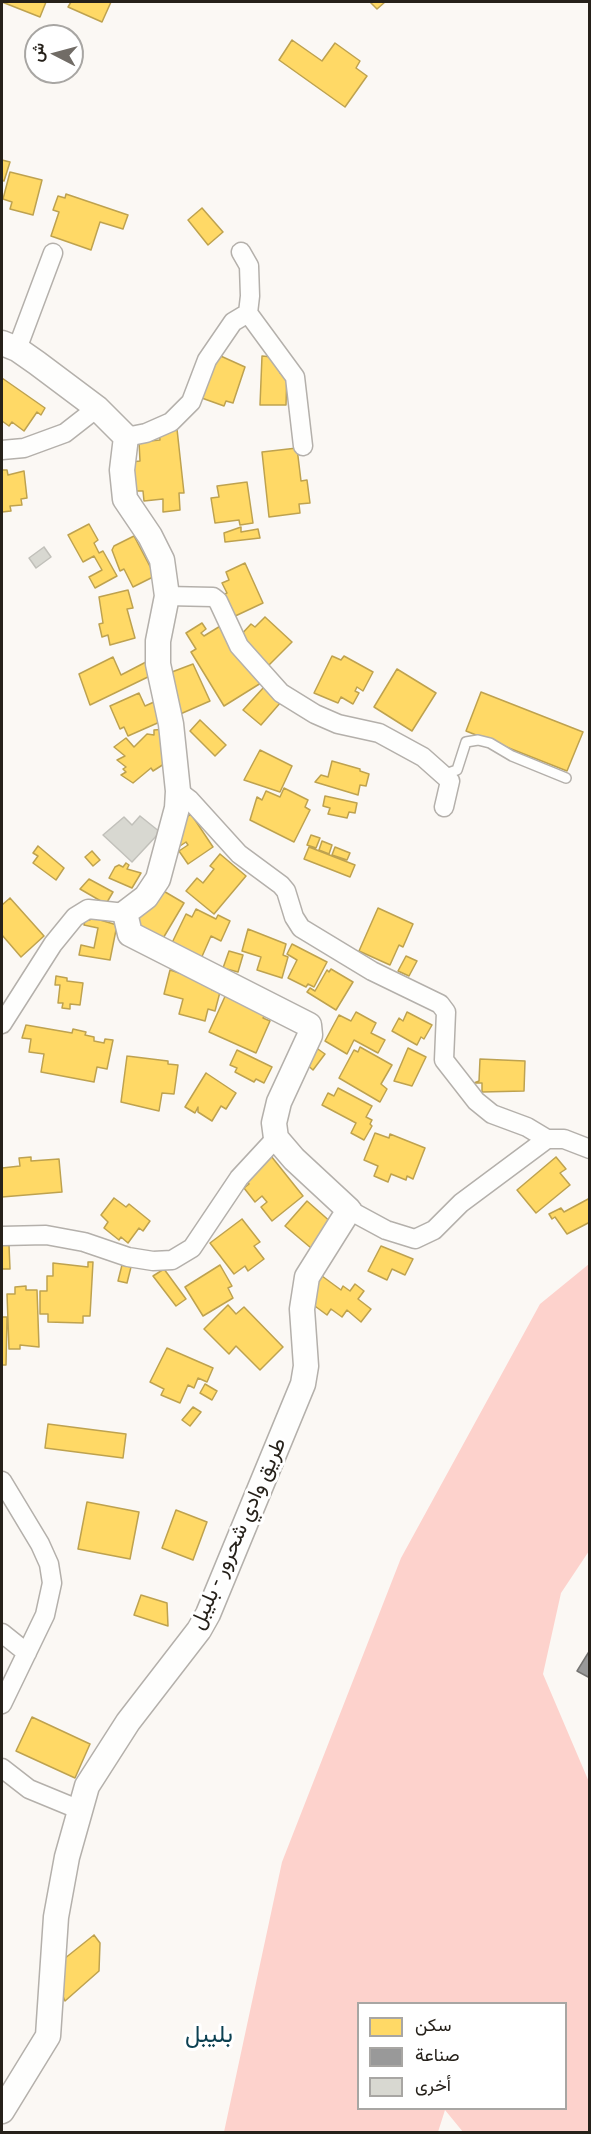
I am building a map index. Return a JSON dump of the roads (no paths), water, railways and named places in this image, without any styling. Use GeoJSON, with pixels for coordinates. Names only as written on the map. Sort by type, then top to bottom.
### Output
{"type":"FeatureCollection","features":[{"type":"Feature","properties":{"kind":"street"},"geometry":{"type":"LineString","coordinates":[[241,252],[249,266],[248,313],[295,376],[303,446]]}},
{"type":"Feature","properties":{"kind":"street"},"geometry":{"type":"LineString","coordinates":[[53,253],[9,346],[97,408],[126,437]]}},
{"type":"Feature","properties":{"kind":"street"},"geometry":{"type":"LineString","coordinates":[[126,437],[146,433],[171,422],[191,402],[207,360],[233,322],[248,313]]}},
{"type":"Feature","properties":{"kind":"street"},"geometry":{"type":"LineString","coordinates":[[2,450],[24,448],[65,433],[97,408]]}},
{"type":"Feature","properties":{"kind":"street"},"geometry":{"type":"LineString","coordinates":[[2,1024],[53,944],[75,917],[88,909],[125,914],[146,897],[159,879],[177,807],[178,791],[171,724],[158,664],[158,641],[167,596],[162,560],[150,536],[125,499],[122,470],[126,437]]}},
{"type":"Feature","properties":{"kind":"street"},"geometry":{"type":"LineString","coordinates":[[167,596],[213,597],[218,601],[239,646],[281,693],[315,714],[338,724],[379,733],[402,744],[445,774],[450,781],[444,807]]}},
{"type":"Feature","properties":{"kind":"street"},"geometry":{"type":"LineString","coordinates":[[178,791],[190,800],[239,854],[281,885],[286,891],[294,917],[301,928],[372,971],[440,1004],[446,1012],[444,1060],[476,1101],[492,1114],[527,1126],[547,1139],[564,1139],[590,1149]]}},
{"type":"Feature","properties":{"kind":"street"},"geometry":{"type":"LineString","coordinates":[[125,914],[130,934],[309,1025],[310,1035],[279,1102],[274,1123],[276,1138],[294,1159],[349,1210],[386,1230],[408,1237],[422,1237],[434,1230],[461,1203],[547,1139]]}},
{"type":"Feature","properties":{"kind":"street"},"geometry":{"type":"LineString","coordinates":[[2,1236],[46,1234],[153,1262],[171,1260],[192,1248],[239,1178],[276,1138]]}},
{"type":"Feature","properties":{"kind":"street","name":"طريق وادي شحرور - بليبل"},"geometry":{"type":"LineString","coordinates":[[2,2111],[48,2036],[56,1917],[87,1786],[110,1749],[199,1630],[208,1614],[303,1384],[306,1366],[302,1309],[307,1277],[349,1210]]}},
{"type":"Feature","properties":{"kind":"street"},"geometry":{"type":"LineString","coordinates":[[2,1481],[40,1544],[49,1564],[52,1583],[45,1616],[2,1704]]}},
{"type":"Feature","properties":{"kind":"street"},"geometry":{"type":"LineString","coordinates":[[2,1633],[27,1653]]}},
{"type":"Feature","properties":{"kind":"street"},"geometry":{"type":"LineString","coordinates":[[2,1768],[30,1789],[80,1810]]}},
{"type":"Feature","properties":{"kind":"lane"},"geometry":{"type":"LineString","coordinates":[[445,774],[457,770],[466,742],[478,740],[490,743],[512,756],[566,778]]}},
{"type":"Feature","properties":{"kind":"district","name":"بليبل"},"geometry":{"type":"Point","coordinates":[209,2036]}}]}
